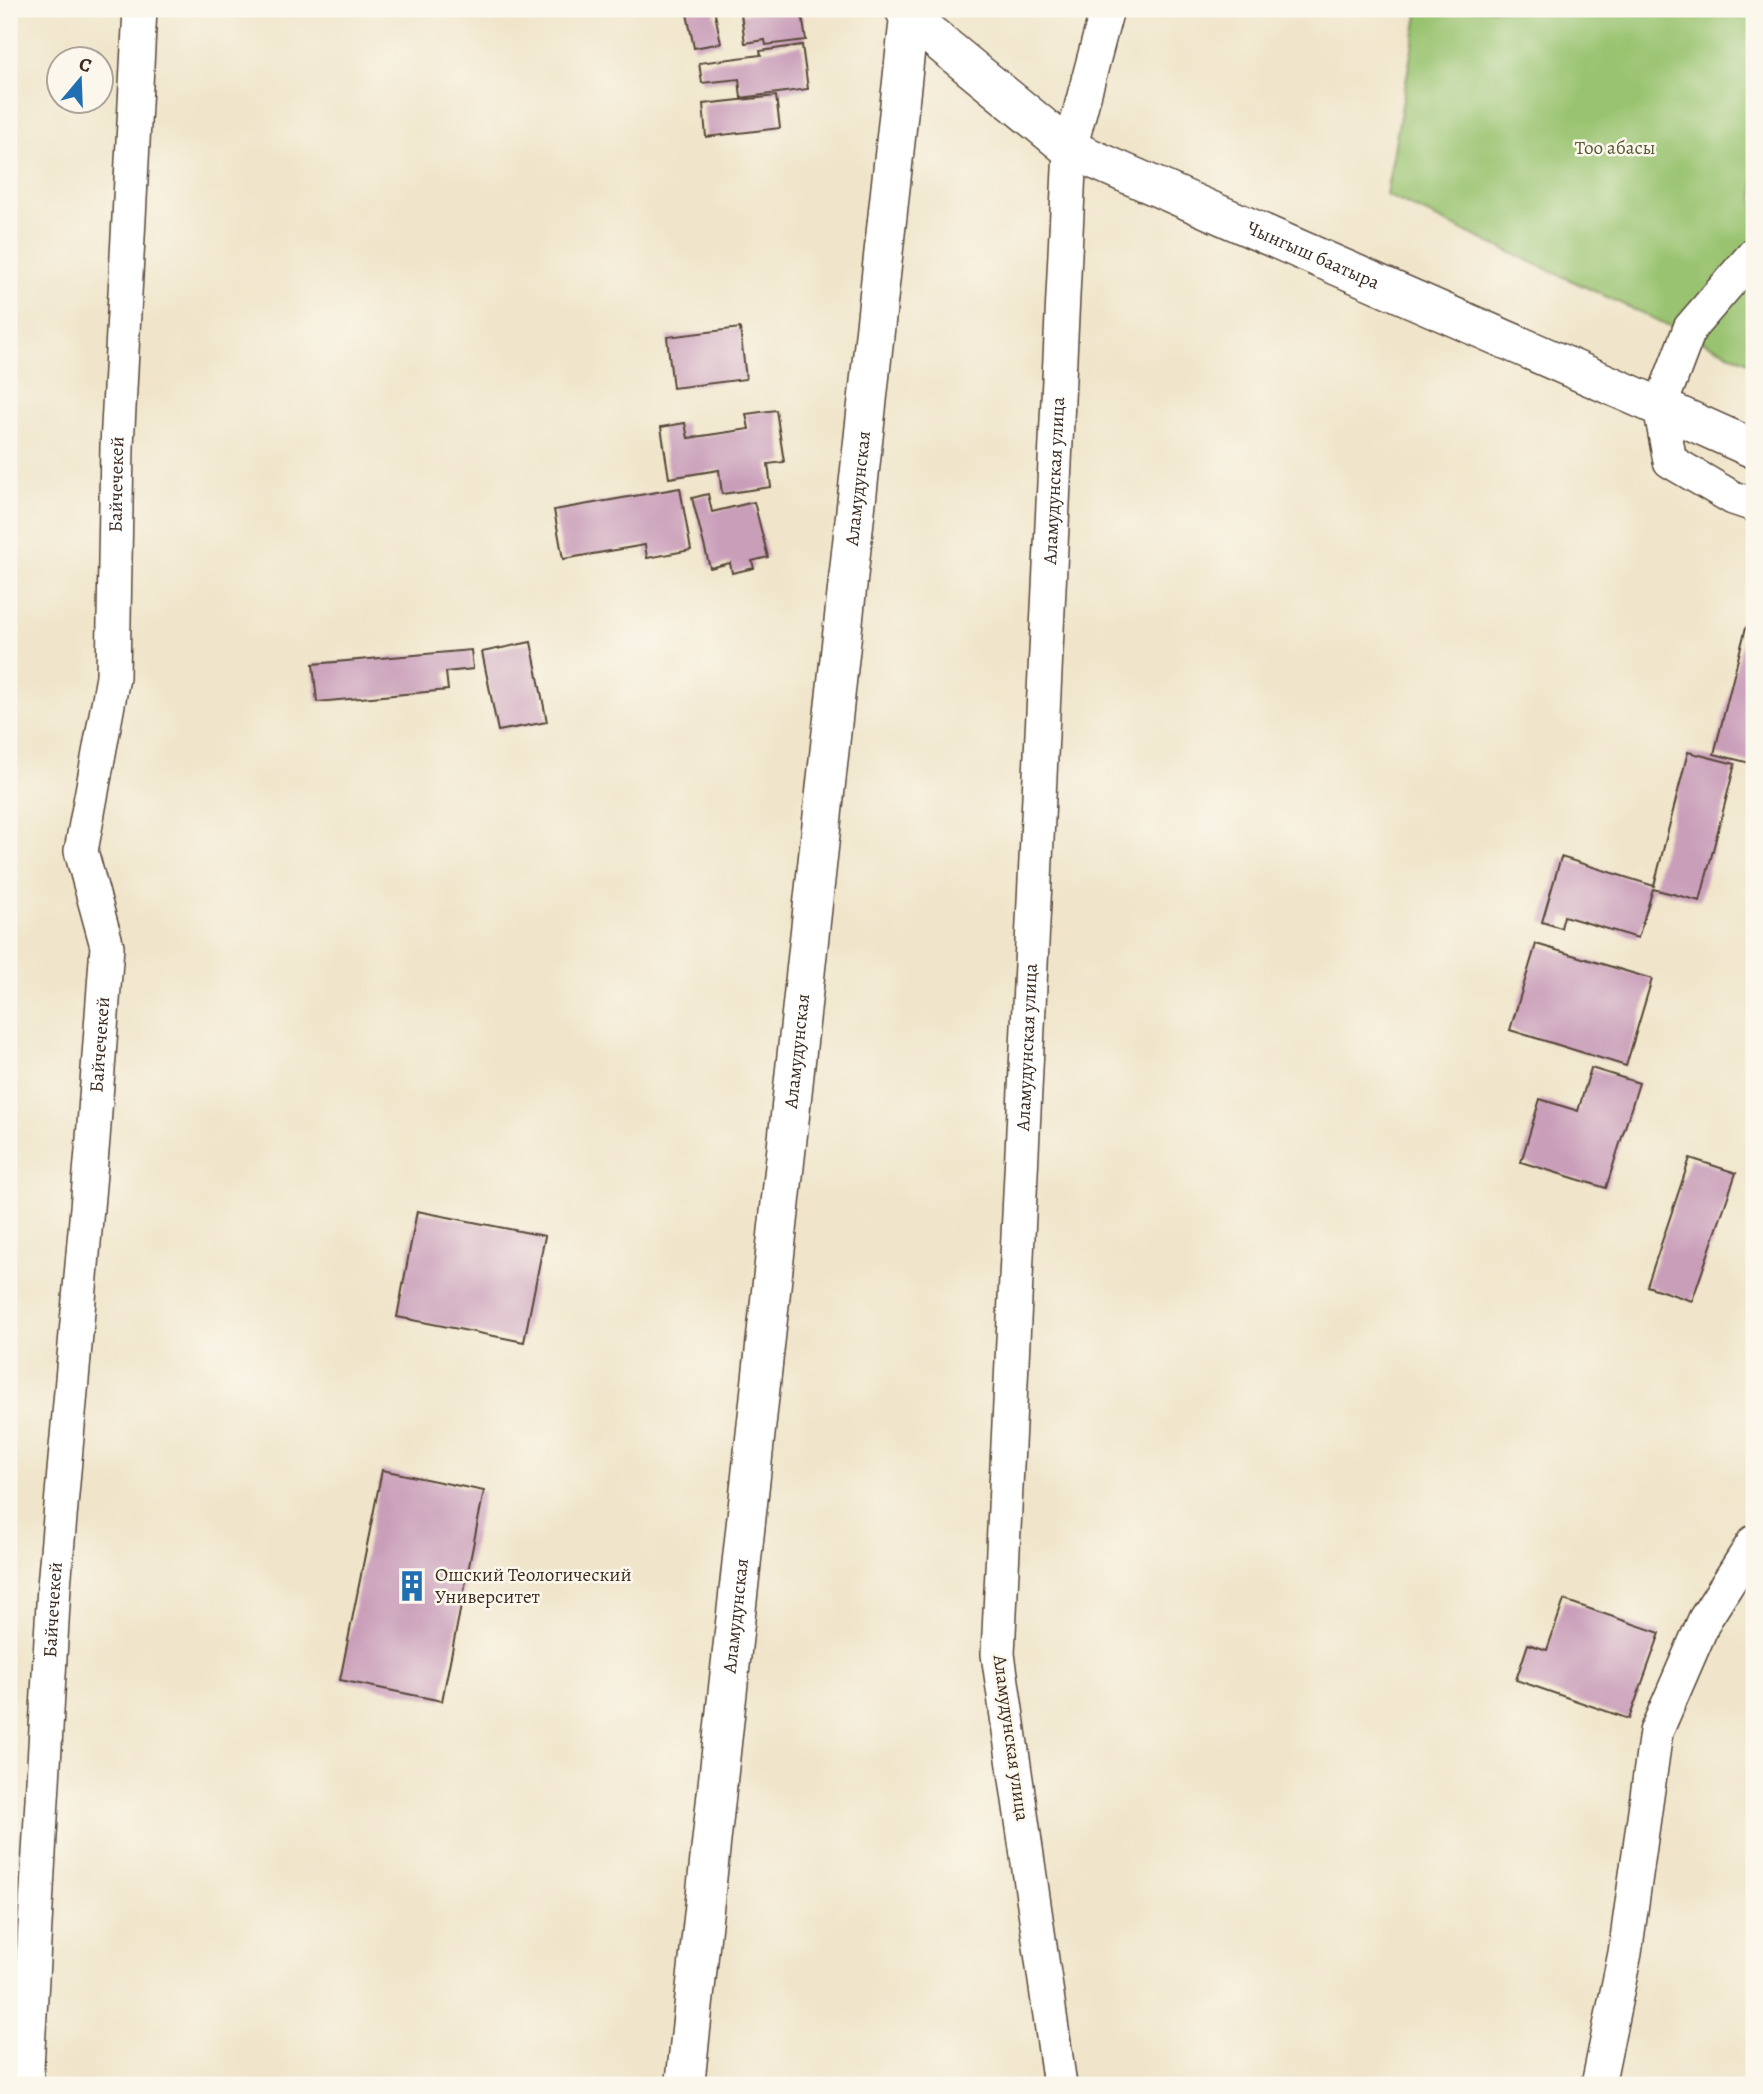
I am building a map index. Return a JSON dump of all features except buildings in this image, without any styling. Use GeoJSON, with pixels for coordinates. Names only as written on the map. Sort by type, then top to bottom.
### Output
{"type":"FeatureCollection","features":[{"type":"Feature","properties":{"kind":"street","name":"Байчечекей"},"geometry":{"type":"LineString","coordinates":[[26,2085],[54,1586],[107,946],[81,851],[113,677],[117,446],[140,9]]}},
{"type":"Feature","properties":{"kind":"street","name":"Аламудунская улица"},"geometry":{"type":"LineString","coordinates":[[1060,2085],[998,1654],[1070,149],[1107,9]]}},
{"type":"Feature","properties":{"kind":"street","name":"Чынгыш баатыра"},"geometry":{"type":"LineString","coordinates":[[906,13],[1070,149],[1754,449]]}},
{"type":"Feature","properties":{"kind":"street","name":"Аламудунская"},"geometry":{"type":"LineString","coordinates":[[685,2085],[906,13]]}},
{"type":"Feature","properties":{"kind":"street"},"geometry":{"type":"LineString","coordinates":[[1754,254],[1690,328],[1660,407],[1670,461],[1733,498],[1754,505]]}},
{"type":"Feature","properties":{"kind":"street"},"geometry":{"type":"LineString","coordinates":[[1598,2085],[1625,1954],[1656,1732],[1706,1619],[1754,1542]]}},
{"type":"Feature","properties":{"kind":"green space","name":"Тоо абасы"},"geometry":{"type":"Polygon","coordinates":[[[1419,9],[1754,9],[1754,365],[1386,195],[1419,9]]]}},
{"type":"Feature","properties":{"kind":"place","name":"Ошский Теологический Университет"},"geometry":{"type":"Point","coordinates":[412,1586]}}]}
